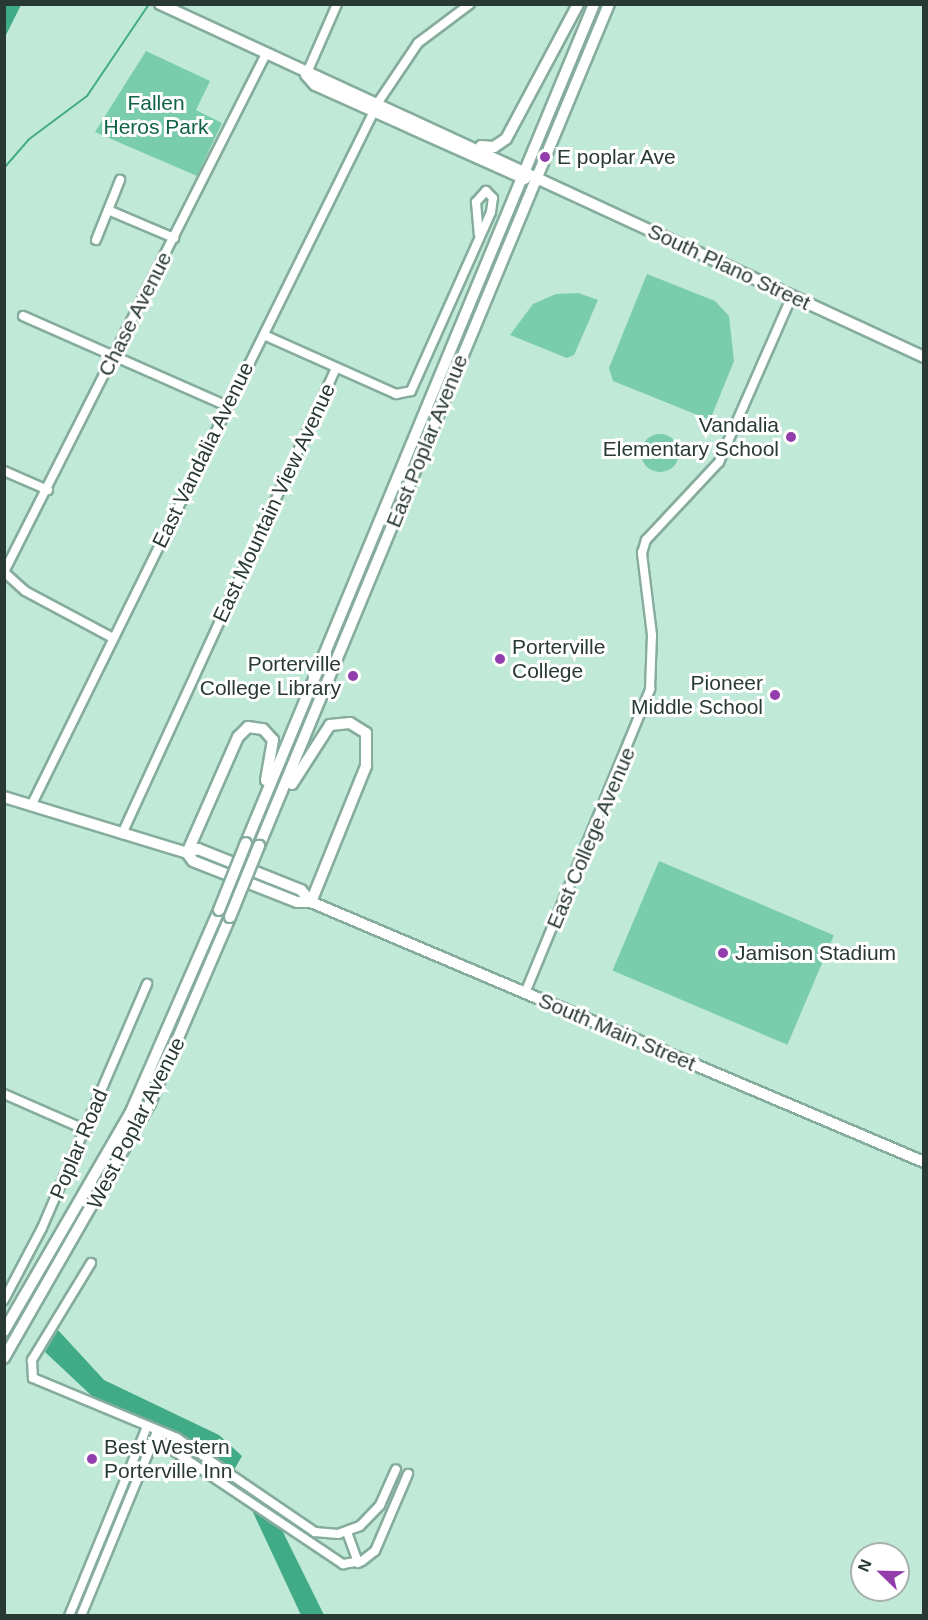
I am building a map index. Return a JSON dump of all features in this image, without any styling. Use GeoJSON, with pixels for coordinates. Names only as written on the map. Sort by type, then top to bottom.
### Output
{"type":"FeatureCollection","features":[{"type":"Feature","properties":{"kind":"main road"},"geometry":{"type":"LineString","coordinates":[[469,143],[494,147],[506,139],[578,4]]}},
{"type":"Feature","properties":{"kind":"main road","name":"East Poplar Avenue"},"geometry":{"type":"LineString","coordinates":[[235,871],[524,168],[594,4]]}},
{"type":"Feature","properties":{"kind":"main road","name":"East Poplar Avenue"},"geometry":{"type":"LineString","coordinates":[[247,877],[609,4]]}},
{"type":"Feature","properties":{"kind":"main road","name":"South Plano Street"},"geometry":{"type":"LineString","coordinates":[[161,5],[306,75],[315,85],[377,106],[469,143],[524,168],[535,178],[924,357]]}},
{"type":"Feature","properties":{"kind":"main road","name":"South Plano Street"},"geometry":{"type":"LineString","coordinates":[[377,106],[520,179],[535,178]]}},
{"type":"Feature","properties":{"kind":"main road"},"geometry":{"type":"LineString","coordinates":[[273,816],[326,728],[344,722],[362,729],[369,742],[366,766],[311,902]]}},
{"type":"Feature","properties":{"kind":"main road"},"geometry":{"type":"LineString","coordinates":[[187,853],[238,737],[256,726],[270,734],[274,749],[246,843]]}},
{"type":"Feature","properties":{"kind":"main road","name":"South Main Street"},"geometry":{"type":"LineString","coordinates":[[4,797],[187,853],[193,861],[297,902],[311,902],[924,1162]]}},
{"type":"Feature","properties":{"kind":"main road","name":"West Poplar Avenue"},"geometry":{"type":"LineString","coordinates":[[4,1331],[130,1114],[235,871]]}},
{"type":"Feature","properties":{"kind":"main road","name":"West Poplar Avenue"},"geometry":{"type":"LineString","coordinates":[[4,1358],[150,1103],[247,877]]}},
{"type":"Feature","properties":{"kind":"street"},"geometry":{"type":"LineString","coordinates":[[306,75],[337,4]]}},
{"type":"Feature","properties":{"kind":"street","name":"East Vandalia Avenue"},"geometry":{"type":"LineString","coordinates":[[31,806],[377,106],[418,43],[470,4]]}},
{"type":"Feature","properties":{"kind":"street","name":"Chase Avenue"},"geometry":{"type":"LineString","coordinates":[[4,572],[48,490],[265,56]]}},
{"type":"Feature","properties":{"kind":"street"},"geometry":{"type":"LineString","coordinates":[[96,240],[120,180]]}},
{"type":"Feature","properties":{"kind":"street","name":"East Poplar Avenue"},"geometry":{"type":"LineString","coordinates":[[336,368],[396,393],[418,386],[479,234],[493,206],[486,191],[476,202],[479,234]]}},
{"type":"Feature","properties":{"kind":"street"},"geometry":{"type":"LineString","coordinates":[[108,210],[174,238]]}},
{"type":"Feature","properties":{"kind":"street","name":"East College Avenue"},"geometry":{"type":"LineString","coordinates":[[525,993],[650,689],[652,635],[642,553],[646,540],[719,462],[792,296]]}},
{"type":"Feature","properties":{"kind":"street"},"geometry":{"type":"LineString","coordinates":[[23,316],[227,406]]}},
{"type":"Feature","properties":{"kind":"street"},"geometry":{"type":"LineString","coordinates":[[264,335],[336,368]]}},
{"type":"Feature","properties":{"kind":"street","name":"East Mountain View Avenue"},"geometry":{"type":"LineString","coordinates":[[122,834],[336,368]]}},
{"type":"Feature","properties":{"kind":"street"},"geometry":{"type":"LineString","coordinates":[[4,471],[48,490]]}},
{"type":"Feature","properties":{"kind":"street"},"geometry":{"type":"LineString","coordinates":[[4,572],[25,591],[113,638]]}},
{"type":"Feature","properties":{"kind":"street","name":"Poplar Road"},"geometry":{"type":"LineString","coordinates":[[4,1300],[86,1130],[147,984]]}},
{"type":"Feature","properties":{"kind":"street"},"geometry":{"type":"LineString","coordinates":[[4,1094],[86,1130]]}},
{"type":"Feature","properties":{"kind":"street"},"geometry":{"type":"LineString","coordinates":[[91,1263],[32,1359],[30,1373],[37,1380],[156,1434],[334,1560],[358,1563],[378,1545],[408,1474]]}},
{"type":"Feature","properties":{"kind":"street"},"geometry":{"type":"LineString","coordinates":[[71,1616],[78,1592],[146,1429]]}},
{"type":"Feature","properties":{"kind":"street"},"geometry":{"type":"LineString","coordinates":[[156,1434],[184,1442],[284,1514],[315,1532],[347,1532],[372,1516],[396,1469]]}},
{"type":"Feature","properties":{"kind":"street"},"geometry":{"type":"LineString","coordinates":[[81,1616],[111,1538],[156,1434]]}},
{"type":"Feature","properties":{"kind":"street"},"geometry":{"type":"LineString","coordinates":[[384,1496],[397,1501]]}},
{"type":"Feature","properties":{"kind":"street"},"geometry":{"type":"LineString","coordinates":[[278,1521],[284,1514]]}},
{"type":"Feature","properties":{"kind":"street"},"geometry":{"type":"LineString","coordinates":[[347,1532],[358,1563]]}},
{"type":"Feature","properties":{"kind":"street"},"geometry":{"type":"LineString","coordinates":[[102,1534],[111,1538]]}},
{"type":"Feature","properties":{"kind":"green space","name":"Fallen Heros Park"},"geometry":{"type":"Polygon","coordinates":[[[146,51],[210,81],[196,110],[222,123],[197,176],[95,132],[146,51]]]}},
{"type":"Feature","properties":{"kind":"green space"},"geometry":{"type":"Polygon","coordinates":[[[647,274],[715,301],[729,316],[734,361],[710,420],[613,381],[609,368],[647,274]]]}},
{"type":"Feature","properties":{"kind":"green space"},"geometry":{"type":"Polygon","coordinates":[[[578,293],[598,300],[574,355],[567,358],[510,335],[533,304],[556,294],[578,293]]]}},
{"type":"Feature","properties":{"kind":"green space"},"geometry":{"type":"Polygon","coordinates":[[[660,434],[674,439],[679,453],[674,467],[660,472],[646,467],[641,453],[646,439],[660,434]]]}},
{"type":"Feature","properties":{"kind":"green space","name":"Jamison Stadium"},"geometry":{"type":"Polygon","coordinates":[[[659,861],[834,935],[787,1045],[613,971],[659,861]]]}},
{"type":"Feature","properties":{"kind":"shaded area"},"geometry":{"type":"Polygon","coordinates":[[[4,5],[21,5],[5,37],[4,5]]]}},
{"type":"Feature","properties":{"kind":"shaded area"},"geometry":{"type":"Polygon","coordinates":[[[58,1330],[104,1380],[219,1435],[242,1456],[234,1470],[177,1432],[94,1398],[45,1352],[58,1330]]]}},
{"type":"Feature","properties":{"kind":"shaded area"},"geometry":{"type":"Polygon","coordinates":[[[251,1508],[282,1530],[324,1615],[301,1615],[251,1508]]]}},
{"type":"Feature","properties":{"kind":"waterway"},"geometry":{"type":"LineString","coordinates":[[4,168],[28,140],[87,96],[149,4]]}},
{"type":"Feature","properties":{"kind":"place","name":"E poplar Ave"},"geometry":{"type":"Point","coordinates":[545,157]}},
{"type":"Feature","properties":{"kind":"place","name":"Vandalia Elementary School"},"geometry":{"type":"Point","coordinates":[791,437]}},
{"type":"Feature","properties":{"kind":"place","name":"Porterville College"},"geometry":{"type":"Point","coordinates":[500,659]}},
{"type":"Feature","properties":{"kind":"place","name":"Porterville College Library"},"geometry":{"type":"Point","coordinates":[353,676]}},
{"type":"Feature","properties":{"kind":"place","name":"Pioneer Middle School"},"geometry":{"type":"Point","coordinates":[775,695]}},
{"type":"Feature","properties":{"kind":"place","name":"Jamison Stadium"},"geometry":{"type":"Point","coordinates":[723,953]}},
{"type":"Feature","properties":{"kind":"place","name":"Best Western Porterville Inn"},"geometry":{"type":"Point","coordinates":[92,1459]}}]}
